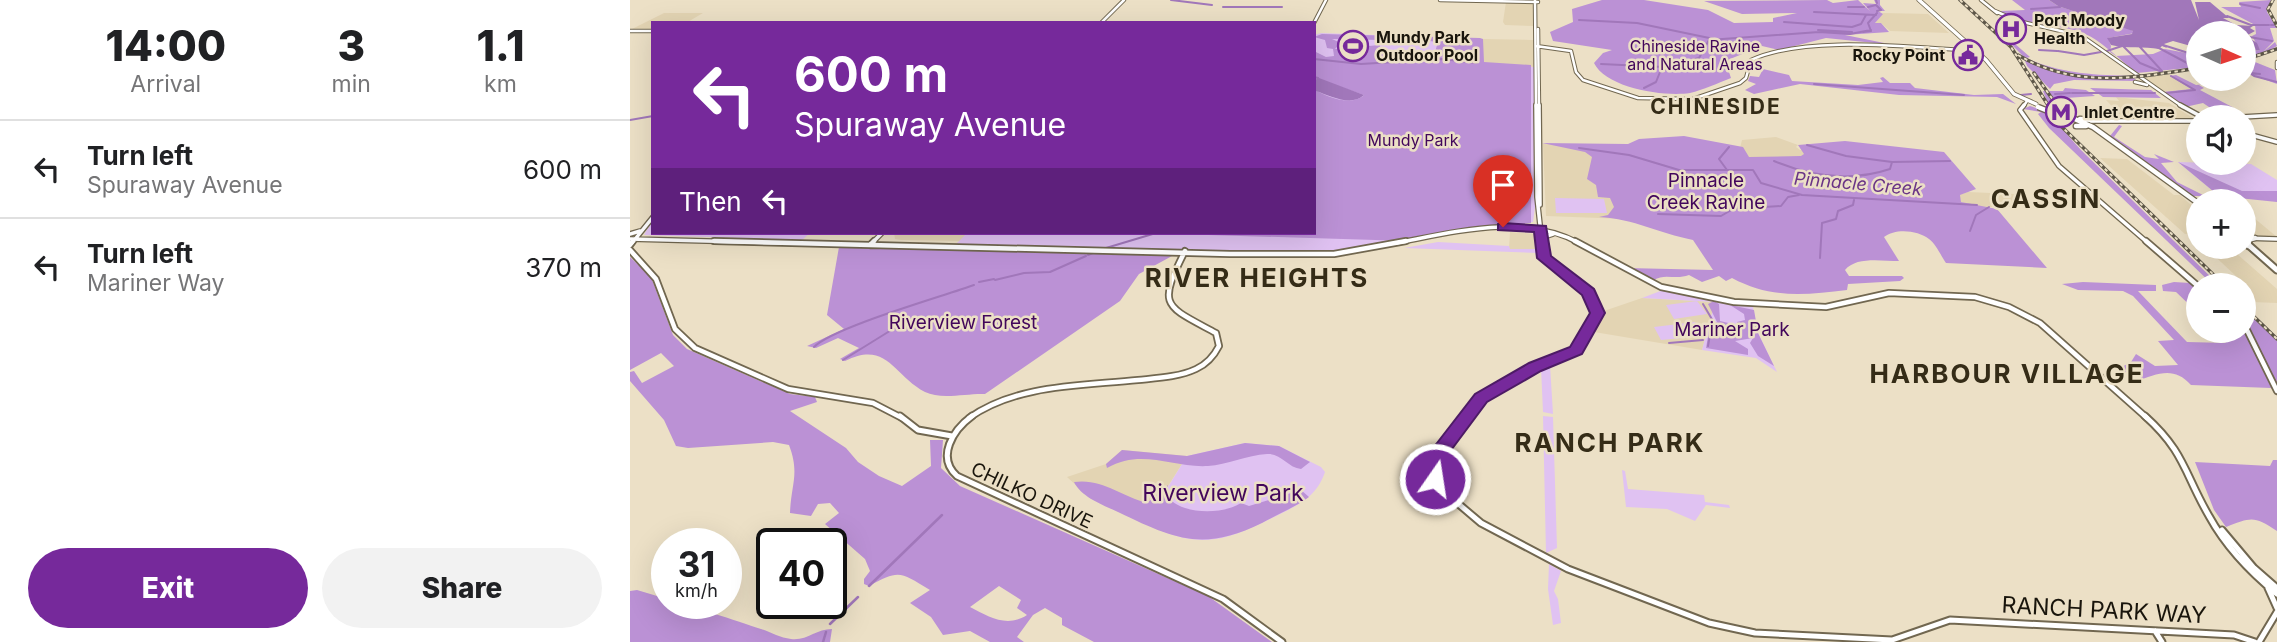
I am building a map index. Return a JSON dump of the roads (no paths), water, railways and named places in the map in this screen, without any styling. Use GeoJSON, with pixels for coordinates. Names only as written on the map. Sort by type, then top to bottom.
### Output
{"type":"FeatureCollection","features":[{"type":"Feature","properties":{"kind":"main road"},"geometry":{"type":"LineString","coordinates":[[1103,21],[1124,0]]}},
{"type":"Feature","properties":{"kind":"main road"},"geometry":{"type":"LineString","coordinates":[[1315,21],[1326,0]]}},
{"type":"Feature","properties":{"kind":"main road"},"geometry":{"type":"LineString","coordinates":[[1440,0],[1537,1],[1535,135],[1541,233]]}},
{"type":"Feature","properties":{"kind":"main road"},"geometry":{"type":"LineString","coordinates":[[1919,0],[1975,50],[2009,93],[2099,131],[2186,196]]}},
{"type":"Feature","properties":{"kind":"main road"},"geometry":{"type":"LineString","coordinates":[[1981,0],[1995,11],[2015,20],[2084,37],[2186,111]]}},
{"type":"Feature","properties":{"kind":"main road"},"geometry":{"type":"LineString","coordinates":[[630,31],[651,31]]}},
{"type":"Feature","properties":{"kind":"main road"},"geometry":{"type":"LineString","coordinates":[[1537,46],[1570,51],[1577,74],[1591,85],[1655,100],[1686,100],[1707,96],[1744,81],[1750,61],[1758,54],[1798,48],[1975,50]]}},
{"type":"Feature","properties":{"kind":"main road"},"geometry":{"type":"LineString","coordinates":[[2112,58],[2186,110]]}},
{"type":"Feature","properties":{"kind":"main road"},"geometry":{"type":"LineString","coordinates":[[2277,62],[2277,68]]}},
{"type":"Feature","properties":{"kind":"main road"},"geometry":{"type":"LineString","coordinates":[[2135,82],[2147,85]]}},
{"type":"Feature","properties":{"kind":"main road"},"geometry":{"type":"LineString","coordinates":[[2025,102],[2018,106],[2059,166],[2186,276]]}},
{"type":"Feature","properties":{"kind":"main road"},"geometry":{"type":"LineString","coordinates":[[2057,113],[2099,131]]}},
{"type":"Feature","properties":{"kind":"main road"},"geometry":{"type":"LineString","coordinates":[[2256,117],[2277,116]]}},
{"type":"Feature","properties":{"kind":"main road"},"geometry":{"type":"LineString","coordinates":[[2083,123],[2186,119]]}},
{"type":"Feature","properties":{"kind":"main road"},"geometry":{"type":"LineString","coordinates":[[2083,123],[2186,119]]}},
{"type":"Feature","properties":{"kind":"main road"},"geometry":{"type":"LineString","coordinates":[[2083,123],[2186,196]]}},
{"type":"Feature","properties":{"kind":"main road"},"geometry":{"type":"LineString","coordinates":[[2256,135],[2277,141]]}},
{"type":"Feature","properties":{"kind":"main road"},"geometry":{"type":"LineString","coordinates":[[630,247],[632,237],[651,219]]}},
{"type":"Feature","properties":{"kind":"main road"},"geometry":{"type":"LineString","coordinates":[[1334,254],[1466,230],[1525,228],[1541,222]]}},
{"type":"Feature","properties":{"kind":"main road"},"geometry":{"type":"LineString","coordinates":[[1541,222],[1554,233],[1654,284],[1685,294],[1734,302],[1826,307],[1879,295],[1913,293],[1975,297],[2017,310],[2048,330],[2170,439],[2183,458],[2207,513],[2240,561],[2273,586],[2277,594]]}},
{"type":"Feature","properties":{"kind":"main road"},"geometry":{"type":"LineString","coordinates":[[1525,228],[1541,233],[1554,233]]}},
{"type":"Feature","properties":{"kind":"main road"},"geometry":{"type":"LineString","coordinates":[[632,237],[1137,252],[1334,254],[1381,250],[1483,230],[1554,233]]}},
{"type":"Feature","properties":{"kind":"main road","name":"RANCH PARK WAY"},"geometry":{"type":"LineString","coordinates":[[1541,233],[1544,258],[1589,292],[1597,313],[1577,351],[1535,367],[1481,398],[1435,458],[1435,477],[1447,495],[1481,523],[1580,575],[1734,630],[1892,640],[1906,637],[1938,621],[1950,620],[2234,635],[2257,642]]}},
{"type":"Feature","properties":{"kind":"main road"},"geometry":{"type":"LineString","coordinates":[[878,240],[881,235]]}},
{"type":"Feature","properties":{"kind":"main road"},"geometry":{"type":"LineString","coordinates":[[632,237],[647,240],[868,244],[878,240],[1009,248]]}},
{"type":"Feature","properties":{"kind":"main road"},"geometry":{"type":"LineString","coordinates":[[2256,238],[2277,239]]}},
{"type":"Feature","properties":{"kind":"main road"},"geometry":{"type":"LineString","coordinates":[[630,247],[647,240]]}},
{"type":"Feature","properties":{"kind":"main road"},"geometry":{"type":"LineString","coordinates":[[630,247],[656,279],[674,329],[695,348],[788,390],[869,402],[895,412],[918,430],[952,436],[977,412],[1017,395],[1178,374],[1206,362],[1218,348],[1217,334],[1209,326],[1177,312],[1167,298],[1167,287],[1184,253]]}},
{"type":"Feature","properties":{"kind":"main road"},"geometry":{"type":"LineString","coordinates":[[2256,252],[2277,272]]}},
{"type":"Feature","properties":{"kind":"main road"},"geometry":{"type":"LineString","coordinates":[[2253,343],[2277,391]]}},
{"type":"Feature","properties":{"kind":"main road","name":"CHILKO DRIVE"},"geometry":{"type":"LineString","coordinates":[[952,436],[946,461],[951,472],[960,479],[1223,599],[1282,642]]}},
{"type":"Feature","properties":{"kind":"main road"},"geometry":{"type":"LineString","coordinates":[[2257,642],[2277,610],[2273,586]]}},
{"type":"Feature","properties":{"kind":"main road"},"geometry":{"type":"LineString","coordinates":[[2155,630],[2162,642]]}},
{"type":"Feature","properties":{"kind":"waterway"},"geometry":{"type":"LineString","coordinates":[[1171,0],[1212,5]]}},
{"type":"Feature","properties":{"kind":"waterway"},"geometry":{"type":"LineString","coordinates":[[2240,4],[2260,8]]}},
{"type":"Feature","properties":{"kind":"waterway"},"geometry":{"type":"LineString","coordinates":[[1868,7],[1876,5],[1881,10],[1877,11]]}},
{"type":"Feature","properties":{"kind":"waterway"},"geometry":{"type":"LineString","coordinates":[[1223,7],[1282,7]]}},
{"type":"Feature","properties":{"kind":"waterway"},"geometry":{"type":"LineString","coordinates":[[1848,7],[1864,7]]}},
{"type":"Feature","properties":{"kind":"waterway"},"geometry":{"type":"LineString","coordinates":[[2031,9],[2060,7]]}},
{"type":"Feature","properties":{"kind":"waterway"},"geometry":{"type":"LineString","coordinates":[[1814,12],[1875,15]]}},
{"type":"Feature","properties":{"kind":"waterway"},"geometry":{"type":"LineString","coordinates":[[1784,22],[1852,27],[1861,24],[1866,15]]}},
{"type":"Feature","properties":{"kind":"waterway"},"geometry":{"type":"LineString","coordinates":[[1871,30],[1868,23],[1875,15]]}},
{"type":"Feature","properties":{"kind":"waterway"},"geometry":{"type":"LineString","coordinates":[[2227,16],[2251,25],[2269,25]]}},
{"type":"Feature","properties":{"kind":"waterway"},"geometry":{"type":"LineString","coordinates":[[1579,20],[1637,23],[1716,39]]}},
{"type":"Feature","properties":{"kind":"waterway"},"geometry":{"type":"LineString","coordinates":[[1818,30],[1852,32]]}},
{"type":"Feature","properties":{"kind":"waterway"},"geometry":{"type":"LineString","coordinates":[[1716,39],[1819,32],[1850,34],[1871,30]]}},
{"type":"Feature","properties":{"kind":"waterway"},"geometry":{"type":"LineString","coordinates":[[1863,32],[1871,30]]}},
{"type":"Feature","properties":{"kind":"waterway"},"geometry":{"type":"LineString","coordinates":[[2256,38],[2272,41]]}},
{"type":"Feature","properties":{"kind":"waterway"},"geometry":{"type":"LineString","coordinates":[[1601,64],[1664,67],[1699,58],[1709,40],[1716,39]]}},
{"type":"Feature","properties":{"kind":"waterway"},"geometry":{"type":"LineString","coordinates":[[2163,45],[2186,52]]}},
{"type":"Feature","properties":{"kind":"waterway"},"geometry":{"type":"LineString","coordinates":[[2107,51],[2122,46]]}},
{"type":"Feature","properties":{"kind":"waterway"},"geometry":{"type":"LineString","coordinates":[[2123,46],[2140,63],[2162,72]]}},
{"type":"Feature","properties":{"kind":"waterway"},"geometry":{"type":"LineString","coordinates":[[2143,46],[2140,47],[2162,71]]}},
{"type":"Feature","properties":{"kind":"waterway"},"geometry":{"type":"LineString","coordinates":[[2157,47],[2186,62]]}},
{"type":"Feature","properties":{"kind":"waterway"},"geometry":{"type":"LineString","coordinates":[[2039,50],[2057,51]]}},
{"type":"Feature","properties":{"kind":"waterway"},"geometry":{"type":"LineString","coordinates":[[2058,51],[2084,55],[2101,52]]}},
{"type":"Feature","properties":{"kind":"waterway"},"geometry":{"type":"LineString","coordinates":[[1316,59],[1361,64],[1443,59],[1477,63]]}},
{"type":"Feature","properties":{"kind":"waterway"},"geometry":{"type":"LineString","coordinates":[[1644,88],[1656,82],[1660,72],[1671,67]]}},
{"type":"Feature","properties":{"kind":"waterway"},"geometry":{"type":"LineString","coordinates":[[2256,74],[2260,74]]}},
{"type":"Feature","properties":{"kind":"waterway"},"geometry":{"type":"LineString","coordinates":[[2166,93],[2195,90],[2171,76]]}},
{"type":"Feature","properties":{"kind":"waterway"},"geometry":{"type":"LineString","coordinates":[[2256,77],[2277,82]]}},
{"type":"Feature","properties":{"kind":"waterway"},"geometry":{"type":"LineString","coordinates":[[1814,84],[1964,95]]}},
{"type":"Feature","properties":{"kind":"waterway"},"geometry":{"type":"LineString","coordinates":[[2055,94],[2070,93]]}},
{"type":"Feature","properties":{"kind":"waterway"},"geometry":{"type":"LineString","coordinates":[[2072,93],[2155,93]]}},
{"type":"Feature","properties":{"kind":"waterway"},"geometry":{"type":"LineString","coordinates":[[2021,95],[2031,94]]}},
{"type":"Feature","properties":{"kind":"waterway"},"geometry":{"type":"LineString","coordinates":[[630,120],[651,116]]}},
{"type":"Feature","properties":{"kind":"waterway"},"geometry":{"type":"LineString","coordinates":[[1807,145],[1846,156],[1892,162]]}},
{"type":"Feature","properties":{"kind":"waterway"},"geometry":{"type":"LineString","coordinates":[[1727,170],[1719,159],[1729,147]]}},
{"type":"Feature","properties":{"kind":"waterway","name":"Pinnacle Creek"},"geometry":{"type":"LineString","coordinates":[[1579,148],[1629,155],[1679,170],[1727,170]]}},
{"type":"Feature","properties":{"kind":"waterway"},"geometry":{"type":"LineString","coordinates":[[1774,161],[1803,171],[1832,176],[1875,173],[1890,169],[1892,162]]}},
{"type":"Feature","properties":{"kind":"waterway"},"geometry":{"type":"LineString","coordinates":[[1892,162],[1950,161]]}},
{"type":"Feature","properties":{"kind":"waterway","name":"Pinnacle Creek"},"geometry":{"type":"LineString","coordinates":[[1727,170],[1753,170],[1761,183],[1802,195],[1977,205]]}},
{"type":"Feature","properties":{"kind":"waterway"},"geometry":{"type":"LineString","coordinates":[[1658,214],[1721,216],[1733,209],[1781,206],[1788,197],[1799,195]]}},
{"type":"Feature","properties":{"kind":"waterway"},"geometry":{"type":"LineString","coordinates":[[1820,258],[1822,223],[1836,219],[1838,211],[1853,205],[1854,200]]}},
{"type":"Feature","properties":{"kind":"waterway","name":"Pinnacle Creek"},"geometry":{"type":"LineString","coordinates":[[1970,231],[1976,215],[1989,207]]}},
{"type":"Feature","properties":{"kind":"waterway"},"geometry":{"type":"LineString","coordinates":[[1106,248],[1149,235]]}},
{"type":"Feature","properties":{"kind":"waterway"},"geometry":{"type":"LineString","coordinates":[[1088,255],[1093,253]]}},
{"type":"Feature","properties":{"kind":"waterway"},"geometry":{"type":"LineString","coordinates":[[995,280],[1024,273],[1050,272],[1086,256]]}},
{"type":"Feature","properties":{"kind":"waterway"},"geometry":{"type":"LineString","coordinates":[[979,282],[994,279]]}},
{"type":"Feature","properties":{"kind":"waterway"},"geometry":{"type":"LineString","coordinates":[[814,347],[825,339],[865,322],[974,285]]}},
{"type":"Feature","properties":{"kind":"waterway"},"geometry":{"type":"LineString","coordinates":[[1703,304],[1713,321]]}},
{"type":"Feature","properties":{"kind":"waterway"},"geometry":{"type":"LineString","coordinates":[[1708,346],[1712,323]]}},
{"type":"Feature","properties":{"kind":"waterway"},"geometry":{"type":"LineString","coordinates":[[843,360],[901,324]]}},
{"type":"Feature","properties":{"kind":"waterway"},"geometry":{"type":"LineString","coordinates":[[1669,343],[1703,340]]}},
{"type":"Feature","properties":{"kind":"waterway"},"geometry":{"type":"LineString","coordinates":[[869,586],[942,515]]}},
{"type":"Feature","properties":{"kind":"waterway"},"geometry":{"type":"LineString","coordinates":[[830,624],[858,597]]}},
{"type":"Feature","properties":{"kind":"waterway"},"geometry":{"type":"LineString","coordinates":[[823,642],[826,632]]}},
{"type":"Feature","properties":{"kind":"railway"},"geometry":{"type":"LineString","coordinates":[[1960,0],[2011,47],[2062,127],[2212,273]]}},
{"type":"Feature","properties":{"kind":"railway"},"geometry":{"type":"LineString","coordinates":[[2273,0],[2268,9],[2277,26]]}},
{"type":"Feature","properties":{"kind":"railway"},"geometry":{"type":"LineString","coordinates":[[2256,56],[2277,49]]}},
{"type":"Feature","properties":{"kind":"railway"},"geometry":{"type":"LineString","coordinates":[[2018,55],[2040,66],[2084,77],[2129,77],[2186,70]]}},
{"type":"Feature","properties":{"kind":"railway"},"geometry":{"type":"LineString","coordinates":[[2034,73],[2058,107]]}},
{"type":"Feature","properties":{"kind":"railway"},"geometry":{"type":"LineString","coordinates":[[2256,319],[2277,339]]}},
{"type":"Feature","properties":{"kind":"place","name":"Port Moody Health"},"geometry":{"type":"Point","coordinates":[2011,29]}},
{"type":"Feature","properties":{"kind":"place","name":"Mundy Park Outdoor Pool"},"geometry":{"type":"Point","coordinates":[1353,46]}},
{"type":"Feature","properties":{"kind":"place","name":"Rocky Point"},"geometry":{"type":"Point","coordinates":[1968,55]}},
{"type":"Feature","properties":{"kind":"place","name":"Inlet Centre"},"geometry":{"type":"Point","coordinates":[2061,112]}},
{"type":"Feature","properties":{"kind":"district","name":"CHINESIDE"},"geometry":{"type":"Point","coordinates":[1716,107]}},
{"type":"Feature","properties":{"kind":"district","name":"CASSIN"},"geometry":{"type":"Point","coordinates":[2046,199]}},
{"type":"Feature","properties":{"kind":"district","name":"RIVER HEIGHTS"},"geometry":{"type":"Point","coordinates":[1257,278]}},
{"type":"Feature","properties":{"kind":"district","name":"HARBOUR VILLAGE"},"geometry":{"type":"Point","coordinates":[2007,374]}},
{"type":"Feature","properties":{"kind":"district","name":"RANCH PARK"},"geometry":{"type":"Point","coordinates":[1610,443]}},
{"type":"Feature","properties":{"kind":"park label","name":"Chineside Ravine and Natural Areas"},"geometry":{"type":"Point","coordinates":[1695,55]}},
{"type":"Feature","properties":{"kind":"park label","name":"Mundy Park"},"geometry":{"type":"Point","coordinates":[1413,140]}},
{"type":"Feature","properties":{"kind":"park label","name":"Pinnacle Creek Ravine"},"geometry":{"type":"Point","coordinates":[1706,191]}},
{"type":"Feature","properties":{"kind":"park label","name":"Riverview Forest"},"geometry":{"type":"Point","coordinates":[963,322]}},
{"type":"Feature","properties":{"kind":"park label","name":"Mariner Park"},"geometry":{"type":"Point","coordinates":[1732,329]}},
{"type":"Feature","properties":{"kind":"park label","name":"Riverview Park"},"geometry":{"type":"Point","coordinates":[1223,493]}}]}
